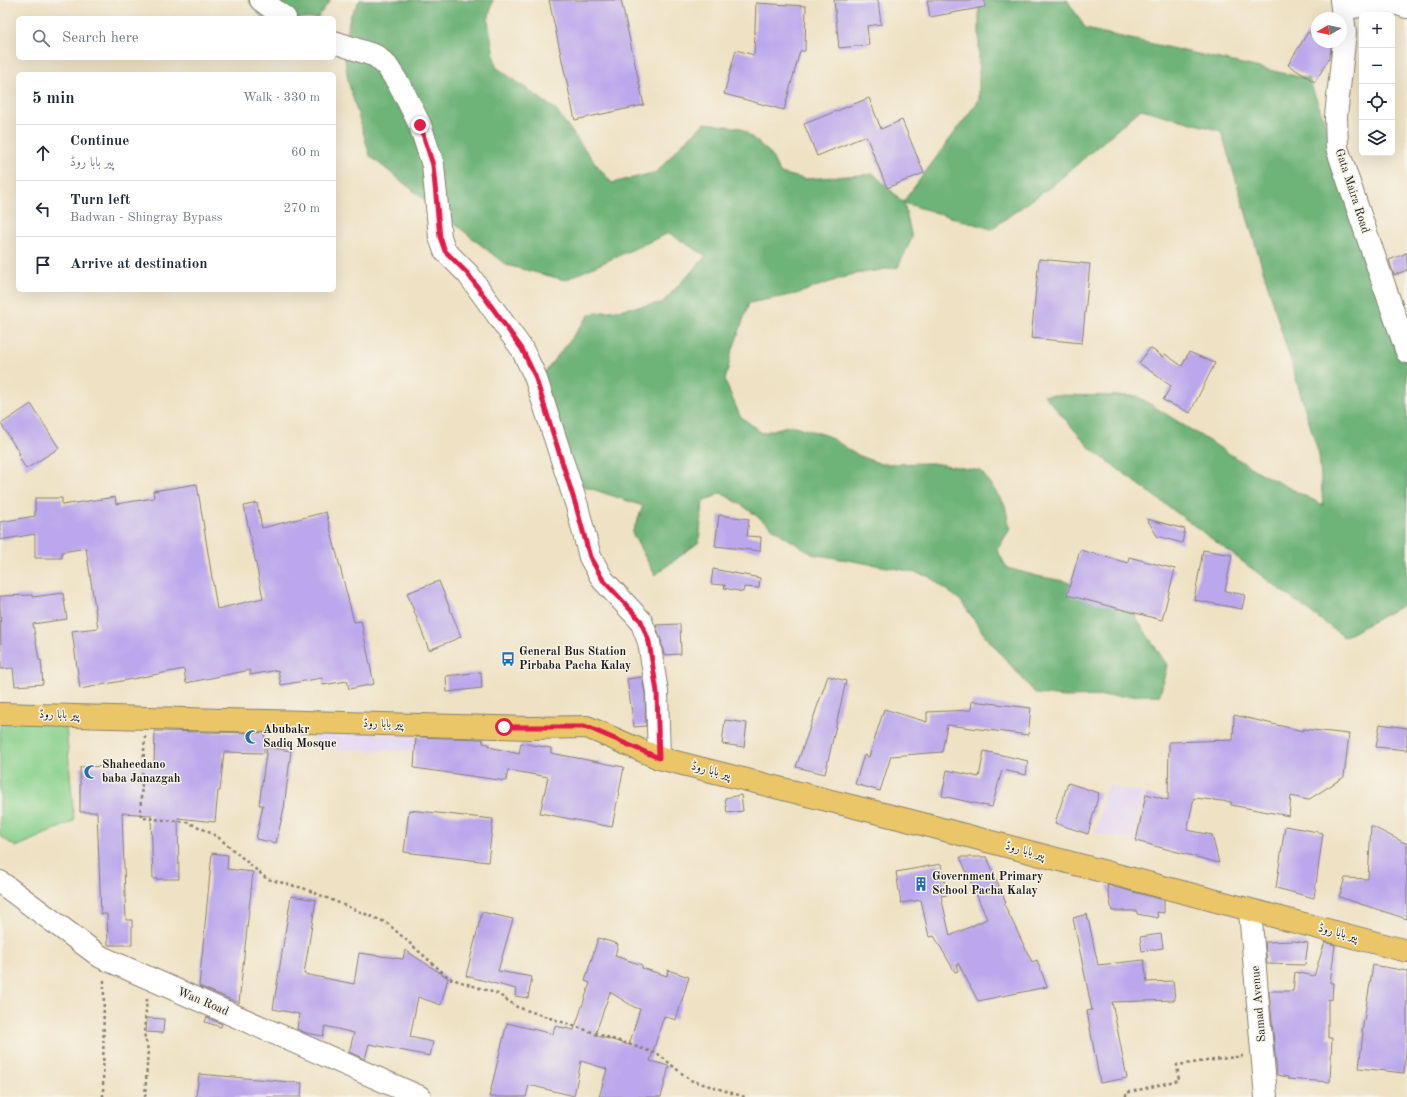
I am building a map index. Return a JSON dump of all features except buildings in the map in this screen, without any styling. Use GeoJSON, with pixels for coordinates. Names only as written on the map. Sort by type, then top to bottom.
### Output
{"type":"FeatureCollection","features":[{"type":"Feature","properties":{"kind":"main road","name":"پیر بابا روڈ"},"geometry":{"type":"LineString","coordinates":[[0,714],[532,728],[587,727],[659,758],[904,819],[1407,951]]}},
{"type":"Feature","properties":{"kind":"street"},"geometry":{"type":"LineString","coordinates":[[261,0],[282,16]]}},
{"type":"Feature","properties":{"kind":"street"},"geometry":{"type":"LineString","coordinates":[[1342,4],[1391,2],[1407,7]]}},
{"type":"Feature","properties":{"kind":"street","name":"Gata Maira Road"},"geometry":{"type":"LineString","coordinates":[[1342,4],[1345,33],[1336,116],[1337,148],[1407,352]]}},
{"type":"Feature","properties":{"kind":"street"},"geometry":{"type":"LineString","coordinates":[[336,43],[376,56],[387,66],[402,88],[420,125],[433,165],[440,237],[445,251],[468,274],[522,349],[535,376],[576,506],[590,557],[603,580],[641,621],[649,642],[657,692],[659,758]]}},
{"type":"Feature","properties":{"kind":"street","name":"Wan Road"},"geometry":{"type":"LineString","coordinates":[[0,882],[101,957],[420,1097]]}},
{"type":"Feature","properties":{"kind":"street","name":"Samad Avenue"},"geometry":{"type":"LineString","coordinates":[[1250,911],[1266,1097]]}},
{"type":"Feature","properties":{"kind":"path"},"geometry":{"type":"LineString","coordinates":[[147,718],[140,814],[143,818],[187,822],[201,828],[218,837],[267,879],[303,888],[387,923],[449,978],[498,994],[517,1006],[658,1054],[690,1080],[736,1096],[745,1097]]}},
{"type":"Feature","properties":{"kind":"path"},"geometry":{"type":"LineString","coordinates":[[101,957],[105,985],[103,1097]]}},
{"type":"Feature","properties":{"kind":"path"},"geometry":{"type":"LineString","coordinates":[[145,1097],[148,1050],[144,1033],[148,978]]}},
{"type":"Feature","properties":{"kind":"path"},"geometry":{"type":"LineString","coordinates":[[1126,1097],[1126,1093],[1179,1080],[1177,1065],[1263,1053]]}},
{"type":"Feature","properties":{"kind":"shaded area"},"geometry":{"type":"Polygon","coordinates":[[[313,730],[414,736],[415,751],[311,749],[313,730]]]}},
{"type":"Feature","properties":{"kind":"shaded area"},"geometry":{"type":"Polygon","coordinates":[[[1107,785],[1143,793],[1133,840],[1096,833],[1107,785]]]}},
{"type":"Feature","properties":{"kind":"green space"},"geometry":{"type":"Polygon","coordinates":[[[248,0],[331,0],[319,16],[260,16],[248,0]]]}},
{"type":"Feature","properties":{"kind":"green space"},"geometry":{"type":"Polygon","coordinates":[[[360,0],[493,0],[488,21],[496,67],[555,109],[595,163],[612,183],[657,172],[679,147],[705,123],[741,128],[770,153],[780,173],[805,179],[874,174],[903,202],[979,100],[979,0],[1067,0],[1086,29],[1309,79],[1398,323],[1407,355],[1407,603],[1344,637],[1091,449],[1044,395],[1137,396],[1260,473],[1323,505],[1319,455],[1221,131],[1141,109],[1053,185],[991,229],[904,203],[912,238],[898,267],[850,275],[796,294],[749,303],[731,355],[725,381],[740,416],[762,433],[791,425],[826,435],[858,455],[881,464],[932,463],[981,471],[1005,505],[1010,529],[997,550],[1007,568],[1037,576],[1106,589],[1132,612],[1167,665],[1160,695],[1065,697],[1036,694],[986,637],[960,600],[928,576],[899,569],[812,554],[782,535],[742,505],[721,493],[703,502],[699,542],[655,575],[632,533],[643,506],[577,484],[542,376],[590,314],[662,303],[706,256],[669,233],[565,280],[506,265],[370,156],[348,81],[344,52],[350,16],[360,0]]]}},
{"type":"Feature","properties":{"kind":"green space"},"geometry":{"type":"Polygon","coordinates":[[[0,714],[65,715],[74,821],[16,847],[0,836],[0,714]]]}},
{"type":"Feature","properties":{"kind":"place","name":"General Bus Station Pirbaba Pacha Kalay"},"geometry":{"type":"Point","coordinates":[508,659]}},
{"type":"Feature","properties":{"kind":"place","name":"Abubakr Sadiq Mosque"},"geometry":{"type":"Point","coordinates":[252,737]}},
{"type":"Feature","properties":{"kind":"place","name":"Shaheedano baba Janazgah"},"geometry":{"type":"Point","coordinates":[91,772]}},
{"type":"Feature","properties":{"kind":"place","name":"Government Primary School Pacha Kalay"},"geometry":{"type":"Point","coordinates":[921,884]}},
{"type":"Feature","properties":{"kind":"route"},"geometry":{"type":"LineString","coordinates":[[420,125],[433,165],[440,237],[445,251],[468,274],[522,349],[535,376],[576,506],[590,557],[603,580],[641,621],[649,642],[657,692],[659,758],[587,727],[504,727]]}}]}
